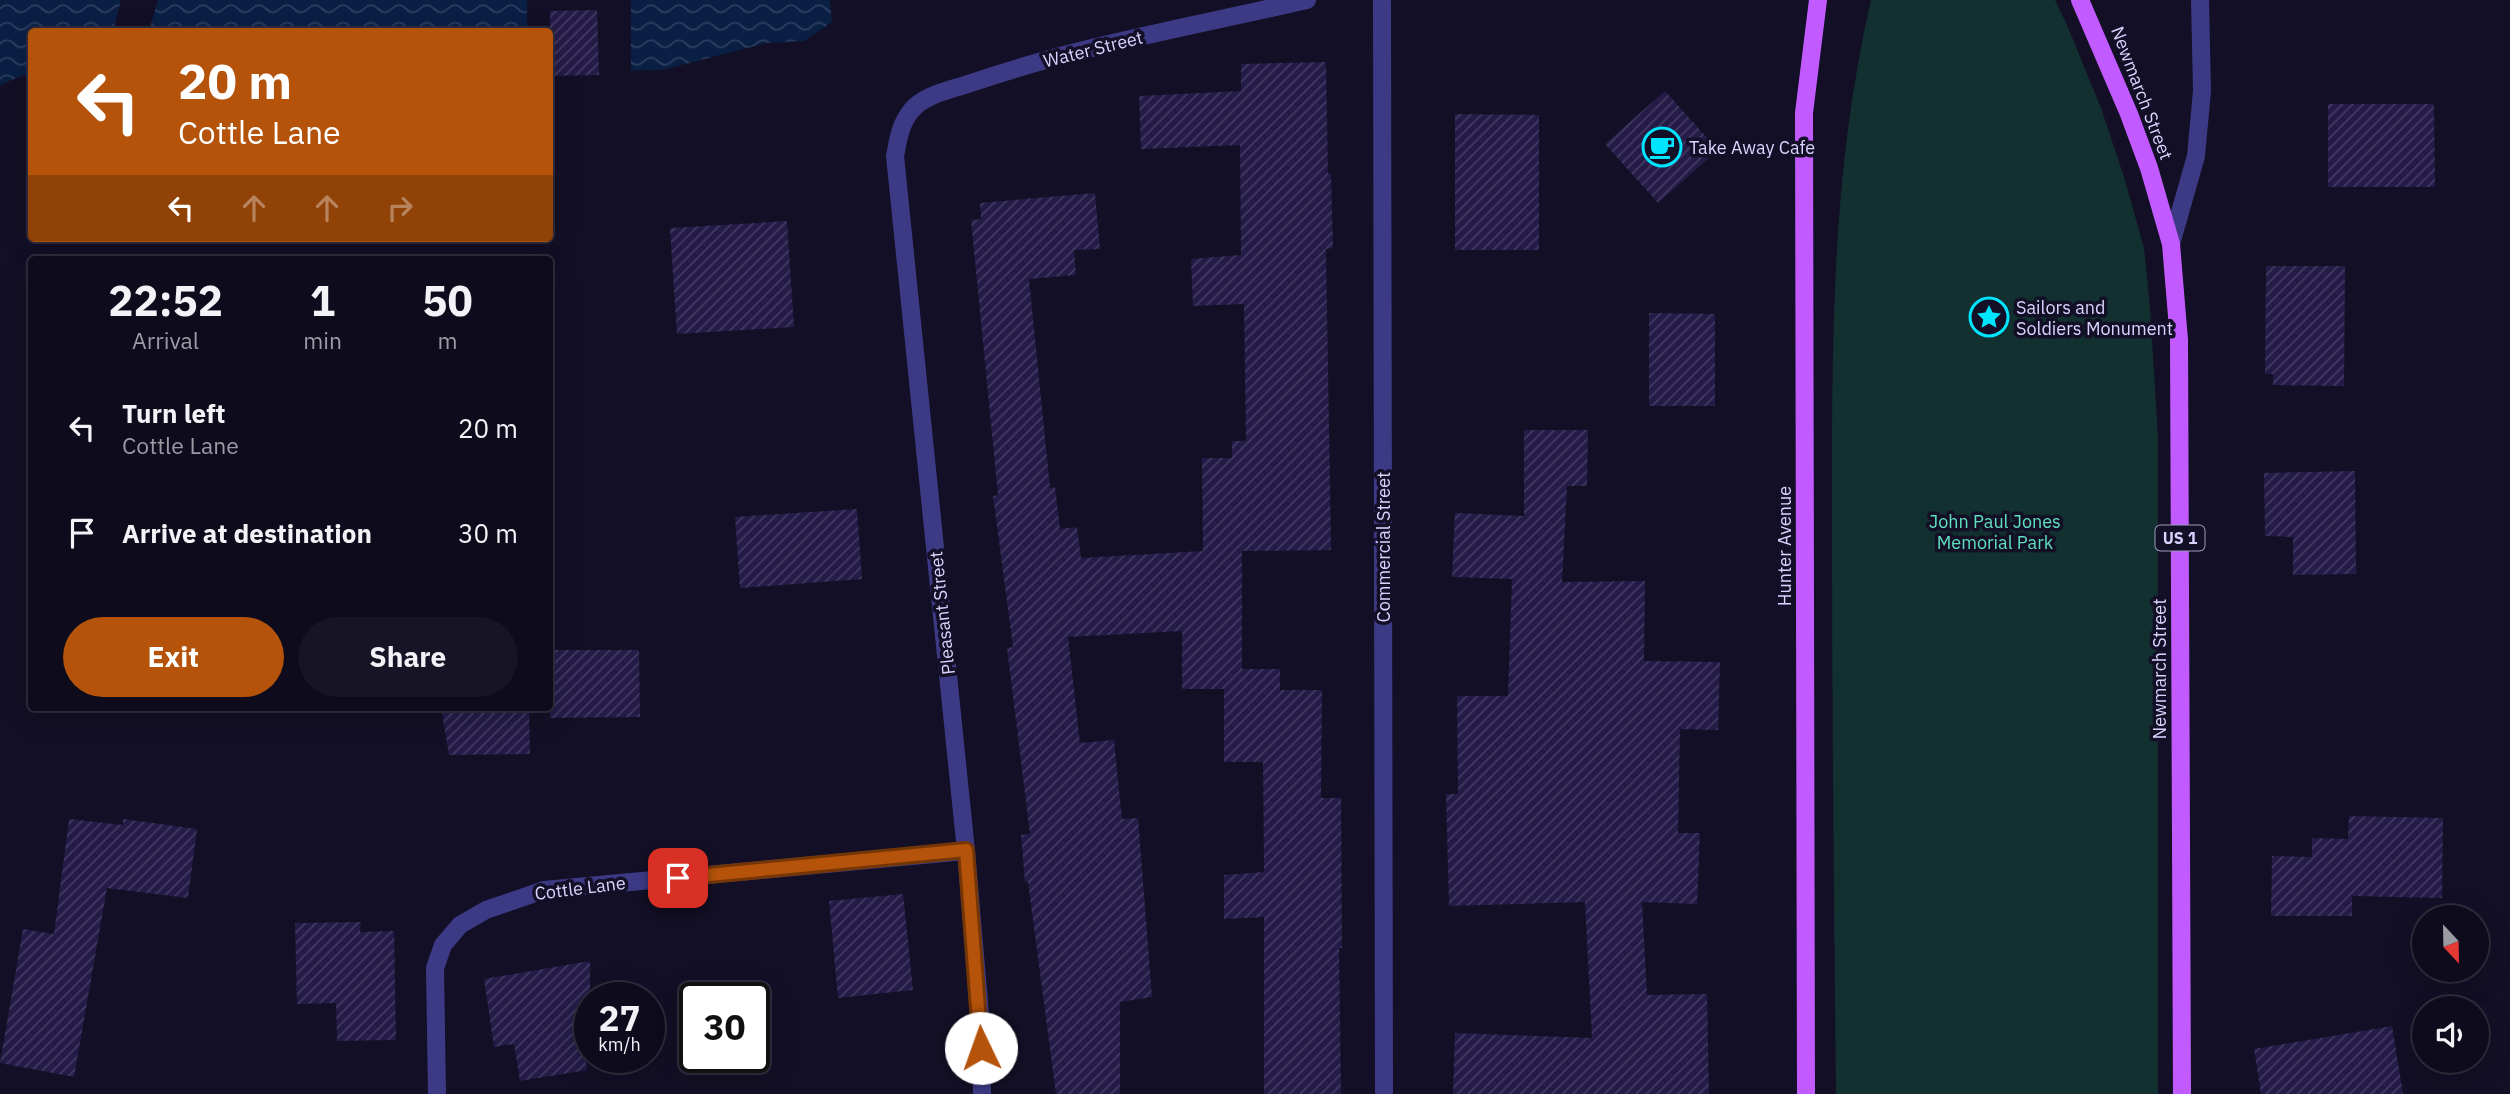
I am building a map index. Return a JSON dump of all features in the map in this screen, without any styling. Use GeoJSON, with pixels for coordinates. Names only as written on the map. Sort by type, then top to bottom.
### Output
{"type":"FeatureCollection","features":[{"type":"Feature","properties":{"kind":"main road","name":"Hunter Avenue"},"geometry":{"type":"LineString","coordinates":[[1807,1094],[1804,113],[1818,0]]}},
{"type":"Feature","properties":{"kind":"main road","name":"Newmarch Street"},"geometry":{"type":"LineString","coordinates":[[2080,0],[2133,125],[2149,168],[2171,244],[2179,340],[2182,1094]]}},
{"type":"Feature","properties":{"kind":"street","name":"Water Street"},"geometry":{"type":"LineString","coordinates":[[899,133],[911,110],[931,97],[1001,73],[1094,48],[1307,0]]}},
{"type":"Feature","properties":{"kind":"street","name":"Commercial Street"},"geometry":{"type":"LineString","coordinates":[[1382,0],[1384,1094]]}},
{"type":"Feature","properties":{"kind":"street","name":"Newmarch Street"},"geometry":{"type":"LineString","coordinates":[[2171,244],[2196,156],[2202,91],[2200,0]]}},
{"type":"Feature","properties":{"kind":"street","name":"Pleasant Street"},"geometry":{"type":"LineString","coordinates":[[899,133],[895,156],[966,850],[981,1025],[982,1094]]}},
{"type":"Feature","properties":{"kind":"street","name":"Cottle Lane"},"geometry":{"type":"LineString","coordinates":[[437,1094],[435,968],[443,945],[460,925],[486,909],[544,890],[966,850]]}},
{"type":"Feature","properties":{"kind":"green space","name":"John Paul Jones Memorial Park"},"geometry":{"type":"Polygon","coordinates":[[[1871,0],[2055,0],[2101,108],[2144,248],[2158,437],[2158,1094],[1836,1094],[1832,397],[1836,265],[1848,132],[1871,0]]]}},
{"type":"Feature","properties":{"kind":"water"},"geometry":{"type":"Polygon","coordinates":[[[0,0],[830,0],[832,22],[804,41],[767,43],[662,70],[553,72],[553,28],[28,28],[28,73],[0,85],[0,0]]]}},
{"type":"Feature","properties":{"kind":"pier"},"geometry":{"type":"Polygon","coordinates":[[[121,0],[158,0],[150,28],[114,28],[121,0]]]}},
{"type":"Feature","properties":{"kind":"pier"},"geometry":{"type":"Polygon","coordinates":[[[527,0],[631,0],[631,74],[553,75],[553,28],[527,28],[527,0]]]}},
{"type":"Feature","properties":{"kind":"building"},"geometry":{"type":"Polygon","coordinates":[[[597,10],[599,75],[553,76],[553,28],[550,28],[550,11],[597,10]]]}},
{"type":"Feature","properties":{"kind":"building"},"geometry":{"type":"Polygon","coordinates":[[[1326,62],[1328,174],[1331,174],[1333,248],[1326,249],[1331,550],[1242,551],[1242,669],[1280,669],[1280,690],[1322,690],[1321,798],[1341,798],[1341,1094],[1264,1094],[1264,917],[1224,919],[1224,875],[1264,872],[1263,762],[1224,762],[1224,689],[1182,689],[1182,631],[1068,637],[1080,743],[1114,740],[1122,819],[1138,818],[1152,997],[1120,1002],[1120,1094],[1056,1094],[1028,882],[1025,882],[1021,835],[1030,834],[1007,648],[1013,647],[993,496],[998,495],[971,220],[981,219],[980,203],[1095,193],[1100,249],[1074,250],[1076,275],[1029,279],[1050,488],[1055,487],[1060,529],[1077,527],[1081,558],[1203,551],[1202,458],[1232,458],[1232,441],[1246,441],[1244,304],[1193,306],[1191,259],[1241,255],[1240,145],[1141,149],[1139,96],[1241,91],[1241,64],[1326,62]]]}},
{"type":"Feature","properties":{"kind":"building","name":"Take Away Cafe"},"geometry":{"type":"Polygon","coordinates":[[[1665,91],[1718,150],[1658,203],[1605,144],[1665,91]]]}},
{"type":"Feature","properties":{"kind":"building"},"geometry":{"type":"Polygon","coordinates":[[[2328,104],[2434,104],[2435,187],[2328,187],[2328,104]]]}},
{"type":"Feature","properties":{"kind":"building"},"geometry":{"type":"Polygon","coordinates":[[[1455,114],[1539,115],[1539,250],[1455,250],[1455,114]]]}},
{"type":"Feature","properties":{"kind":"building"},"geometry":{"type":"Polygon","coordinates":[[[787,221],[794,327],[677,334],[670,228],[787,221]]]}},
{"type":"Feature","properties":{"kind":"building"},"geometry":{"type":"Polygon","coordinates":[[[2266,266],[2345,266],[2344,386],[2273,385],[2273,374],[2265,374],[2266,266]]]}},
{"type":"Feature","properties":{"kind":"building"},"geometry":{"type":"Polygon","coordinates":[[[1649,313],[1715,314],[1715,406],[1649,406],[1649,313]]]}},
{"type":"Feature","properties":{"kind":"building"},"geometry":{"type":"Polygon","coordinates":[[[1524,430],[1588,430],[1587,486],[1567,486],[1562,582],[1645,581],[1644,661],[1720,662],[1718,730],[1680,729],[1678,833],[1700,833],[1697,904],[1642,902],[1647,995],[1707,994],[1709,1094],[1453,1094],[1455,1033],[1592,1038],[1585,902],[1449,906],[1446,794],[1458,794],[1457,696],[1508,696],[1512,579],[1452,577],[1455,513],[1524,516],[1524,430]]]}},
{"type":"Feature","properties":{"kind":"building"},"geometry":{"type":"Polygon","coordinates":[[[2355,471],[2356,574],[2293,575],[2293,537],[2265,536],[2264,473],[2355,471]]]}},
{"type":"Feature","properties":{"kind":"building"},"geometry":{"type":"Polygon","coordinates":[[[857,509],[862,579],[740,588],[735,517],[857,509]]]}},
{"type":"Feature","properties":{"kind":"building"},"geometry":{"type":"Polygon","coordinates":[[[553,650],[639,650],[640,717],[550,718],[550,711],[553,711],[553,650]]]}},
{"type":"Feature","properties":{"kind":"building"},"geometry":{"type":"Polygon","coordinates":[[[442,711],[529,711],[530,754],[449,755],[442,711]]]}},
{"type":"Feature","properties":{"kind":"building"},"geometry":{"type":"Polygon","coordinates":[[[2349,816],[2443,818],[2442,898],[2352,896],[2352,916],[2271,916],[2272,856],[2312,857],[2312,838],[2348,839],[2349,816]]]}},
{"type":"Feature","properties":{"kind":"building"},"geometry":{"type":"Polygon","coordinates":[[[69,819],[123,825],[123,819],[197,829],[188,898],[107,888],[74,1077],[0,1063],[23,929],[54,934],[69,819]]]}},
{"type":"Feature","properties":{"kind":"building"},"geometry":{"type":"Polygon","coordinates":[[[903,894],[913,990],[838,998],[829,901],[903,894]]]}},
{"type":"Feature","properties":{"kind":"building"},"geometry":{"type":"Polygon","coordinates":[[[361,922],[360,932],[394,931],[396,1040],[337,1041],[336,1003],[297,1004],[295,923],[361,922]]]}},
{"type":"Feature","properties":{"kind":"building"},"geometry":{"type":"Polygon","coordinates":[[[590,961],[590,982],[574,982],[574,1072],[520,1081],[514,1044],[494,1047],[484,979],[590,961]]]}},
{"type":"Feature","properties":{"kind":"building"},"geometry":{"type":"Polygon","coordinates":[[[2392,1026],[2403,1094],[2261,1094],[2254,1049],[2392,1026]]]}},
{"type":"Feature","properties":{"kind":"place","name":"Take Away Cafe"},"geometry":{"type":"Point","coordinates":[1662,147]}},
{"type":"Feature","properties":{"kind":"place","name":"Sailors and Soldiers Monument"},"geometry":{"type":"Point","coordinates":[1989,317]}},
{"type":"Feature","properties":{"kind":"route"},"geometry":{"type":"LineString","coordinates":[[678,878],[966,850],[981,1048]]}}]}
